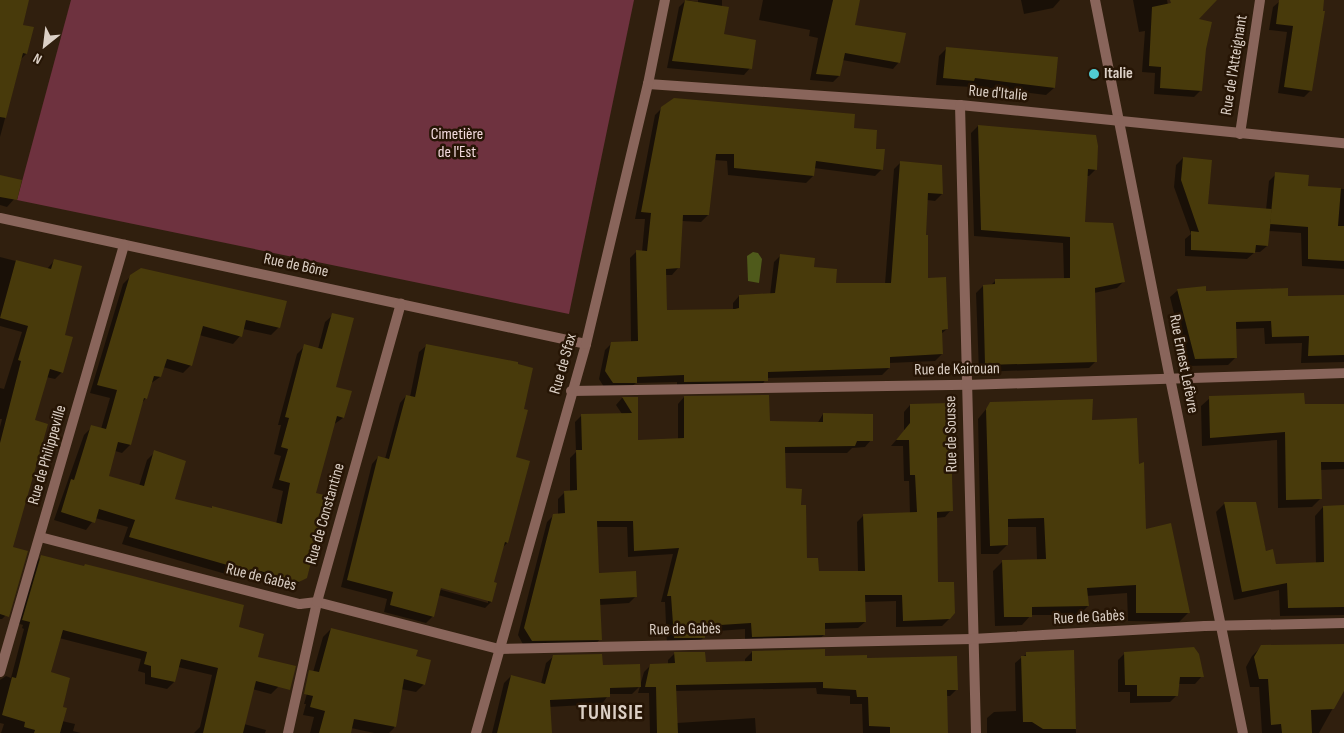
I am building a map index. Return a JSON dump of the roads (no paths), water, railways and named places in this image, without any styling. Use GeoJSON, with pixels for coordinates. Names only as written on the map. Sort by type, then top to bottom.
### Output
{"type":"FeatureCollection","features":[{"type":"Feature","properties":{"kind":"street","name":"Rue de Sfax"},"geometry":{"type":"LineString","coordinates":[[476,733],[586,344],[648,84],[665,0]]}},
{"type":"Feature","properties":{"kind":"street","name":"Rue Ernest Lefèvre"},"geometry":{"type":"LineString","coordinates":[[1096,0],[1170,378],[1243,733]]}},
{"type":"Feature","properties":{"kind":"street","name":"Rue de l'Atteignant"},"geometry":{"type":"LineString","coordinates":[[1240,134],[1260,0]]}},
{"type":"Feature","properties":{"kind":"street","name":"Rue d'Italie"},"geometry":{"type":"LineString","coordinates":[[648,84],[960,105],[1119,119],[1240,134],[1344,143]]}},
{"type":"Feature","properties":{"kind":"street","name":"Rue de Sousse"},"geometry":{"type":"LineString","coordinates":[[960,105],[972,639],[976,733]]}},
{"type":"Feature","properties":{"kind":"street","name":"Rue de Bône"},"geometry":{"type":"LineString","coordinates":[[0,218],[586,344]]}},
{"type":"Feature","properties":{"kind":"street","name":"Rue de Philippeville"},"geometry":{"type":"LineString","coordinates":[[0,672],[124,245]]}},
{"type":"Feature","properties":{"kind":"street","name":"Rue de Constantine"},"geometry":{"type":"LineString","coordinates":[[288,733],[317,602],[401,304]]}},
{"type":"Feature","properties":{"kind":"street","name":"Rue de Kairouan"},"geometry":{"type":"LineString","coordinates":[[572,391],[966,386],[1344,373]]}},
{"type":"Feature","properties":{"kind":"street","name":"Rue de Gabès"},"geometry":{"type":"LineString","coordinates":[[40,537],[300,604],[317,602],[499,649],[972,639],[1221,626],[1344,623]]}},
{"type":"Feature","properties":{"kind":"place","name":"Italie"},"geometry":{"type":"Point","coordinates":[1094,74]}},
{"type":"Feature","properties":{"kind":"district","name":"TUNISIE"},"geometry":{"type":"Point","coordinates":[611,713]}},
{"type":"Feature","properties":{"kind":"park label","name":"Cimetière de l'Est"},"geometry":{"type":"Point","coordinates":[457,144]}}]}
